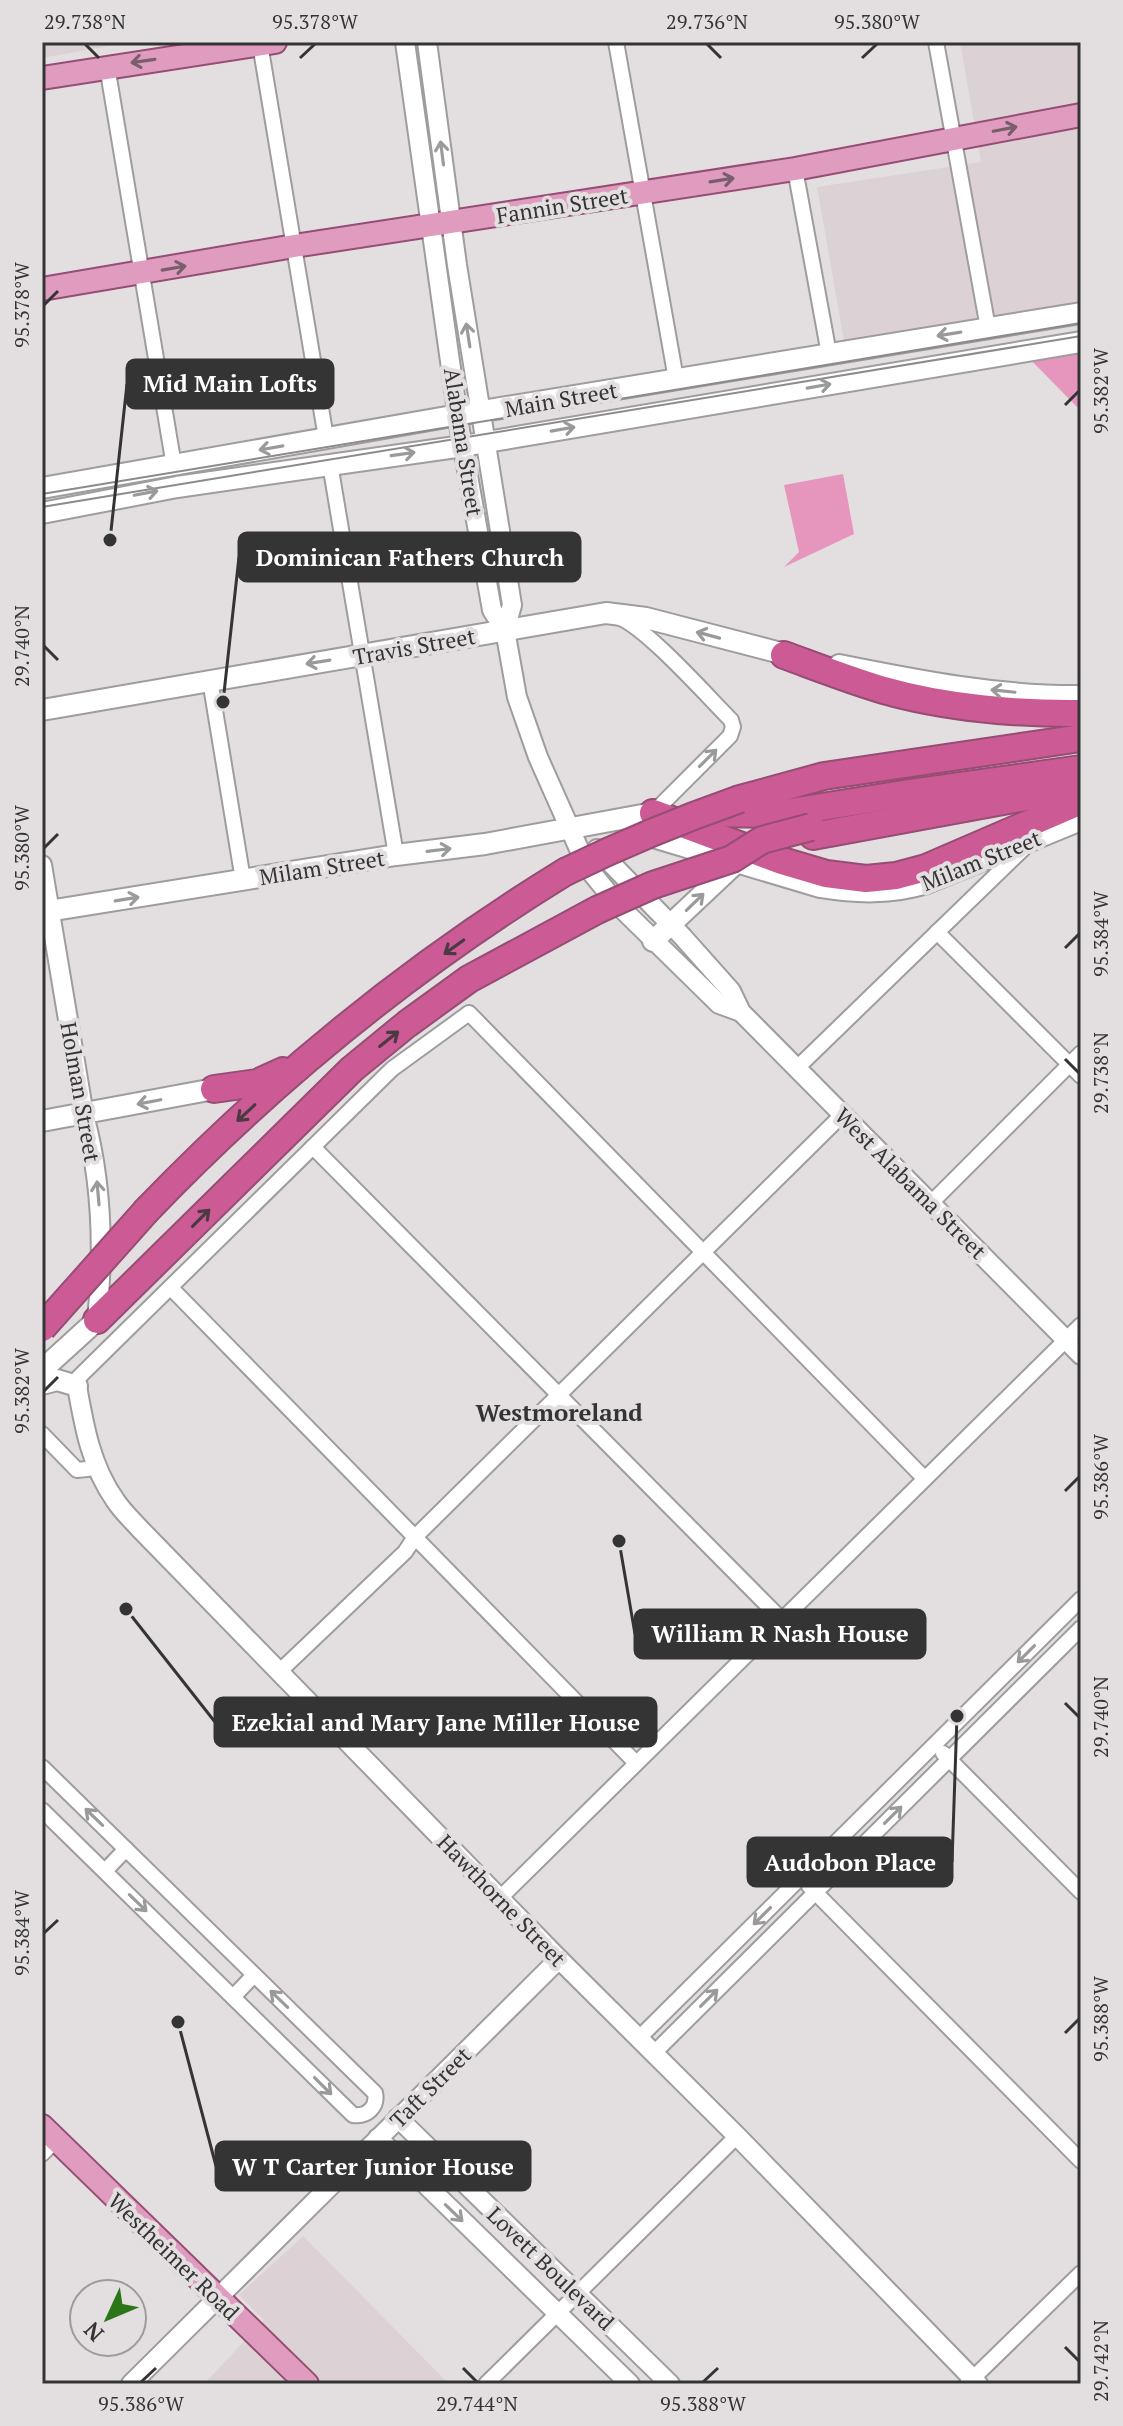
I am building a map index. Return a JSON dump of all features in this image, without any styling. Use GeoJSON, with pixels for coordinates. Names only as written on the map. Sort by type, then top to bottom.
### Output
{"type":"FeatureCollection","features":[{"type":"Feature","properties":{"kind":"highway"},"geometry":{"type":"LineString","coordinates":[[784,655],[885,690],[975,708],[1081,713]]}},
{"type":"Feature","properties":{"kind":"highway"},"geometry":{"type":"LineString","coordinates":[[42,1328],[194,1161],[304,1060],[435,960],[565,872],[637,838],[740,799],[1081,738]]}},
{"type":"Feature","properties":{"kind":"highway"},"geometry":{"type":"LineString","coordinates":[[653,813],[778,814],[909,793],[1077,772]]}},
{"type":"Feature","properties":{"kind":"highway"},"geometry":{"type":"LineString","coordinates":[[825,782],[1077,772]]}},
{"type":"Feature","properties":{"kind":"highway"},"geometry":{"type":"LineString","coordinates":[[97,1320],[352,1069],[469,979],[597,910],[653,885],[734,860],[762,840],[812,832],[851,817],[1045,786],[1077,772]]}},
{"type":"Feature","properties":{"kind":"highway"},"geometry":{"type":"LineString","coordinates":[[653,813],[782,861],[826,874],[866,879],[896,876],[926,868],[1081,801]]}},
{"type":"Feature","properties":{"kind":"highway"},"geometry":{"type":"LineString","coordinates":[[214,1089],[257,1083],[304,1060]]}},
{"type":"Feature","properties":{"kind":"main road"},"geometry":{"type":"LineString","coordinates":[[42,78],[268,43]]}},
{"type":"Feature","properties":{"kind":"main road","name":"Fannin Street"},"geometry":{"type":"LineString","coordinates":[[42,289],[294,246],[795,169],[1081,115]]}},
{"type":"Feature","properties":{"kind":"main road","name":"Main Street"},"geometry":{"type":"LineString","coordinates":[[42,488],[458,415],[1081,313]]}},
{"type":"Feature","properties":{"kind":"main road","name":"Main Street"},"geometry":{"type":"LineString","coordinates":[[42,513],[177,487],[463,446],[1081,342]]}},
{"type":"Feature","properties":{"kind":"main road","name":"Travis Street"},"geometry":{"type":"LineString","coordinates":[[42,710],[606,613],[646,618],[784,655],[943,685],[1081,696]]}},
{"type":"Feature","properties":{"kind":"main road","name":"Milam Street"},"geometry":{"type":"LineString","coordinates":[[46,912],[396,855],[485,844],[653,813]]}},
{"type":"Feature","properties":{"kind":"main road","name":"Milam Street"},"geometry":{"type":"LineString","coordinates":[[601,821],[820,887],[849,892],[878,892],[927,883],[1081,820]]}},
{"type":"Feature","properties":{"kind":"main road"},"geometry":{"type":"LineString","coordinates":[[653,941],[734,860]]}},
{"type":"Feature","properties":{"kind":"main road"},"geometry":{"type":"LineString","coordinates":[[42,1121],[214,1089]]}},
{"type":"Feature","properties":{"kind":"main road"},"geometry":{"type":"LineString","coordinates":[[42,1328],[97,1320]]}},
{"type":"Feature","properties":{"kind":"main road"},"geometry":{"type":"LineString","coordinates":[[42,1370],[97,1320]]}},
{"type":"Feature","properties":{"kind":"main road"},"geometry":{"type":"LineString","coordinates":[[42,1384],[57,1380],[77,1386]]}},
{"type":"Feature","properties":{"kind":"main road","name":"Westheimer Road"},"geometry":{"type":"LineString","coordinates":[[47,2140],[307,2384]]}},
{"type":"Feature","properties":{"kind":"street","name":"Alabama Street"},"geometry":{"type":"LineString","coordinates":[[405,42],[486,442],[512,605],[505,630]]}},
{"type":"Feature","properties":{"kind":"street","name":"Alabama Street"},"geometry":{"type":"LineString","coordinates":[[427,42],[458,415],[492,610],[505,630]]}},
{"type":"Feature","properties":{"kind":"street"},"geometry":{"type":"LineString","coordinates":[[616,42],[676,379]]}},
{"type":"Feature","properties":{"kind":"street"},"geometry":{"type":"LineString","coordinates":[[936,42],[988,328]]}},
{"type":"Feature","properties":{"kind":"street"},"geometry":{"type":"LineString","coordinates":[[268,43],[294,246],[326,438]]}},
{"type":"Feature","properties":{"kind":"street"},"geometry":{"type":"LineString","coordinates":[[107,66],[174,466]]}},
{"type":"Feature","properties":{"kind":"street"},"geometry":{"type":"LineString","coordinates":[[795,169],[829,354]]}},
{"type":"Feature","properties":{"kind":"street"},"geometry":{"type":"LineString","coordinates":[[330,464],[396,855]]}},
{"type":"Feature","properties":{"kind":"street"},"geometry":{"type":"LineString","coordinates":[[606,613],[625,619],[645,634],[731,720],[733,727],[730,736],[653,813]]}},
{"type":"Feature","properties":{"kind":"street","name":"West Alabama Street"},"geometry":{"type":"LineString","coordinates":[[505,630],[517,697],[538,757],[587,867],[617,904],[719,1004],[741,1012]]}},
{"type":"Feature","properties":{"kind":"street"},"geometry":{"type":"LineString","coordinates":[[210,680],[243,880]]}},
{"type":"Feature","properties":{"kind":"street","name":"West Alabama Street"},"geometry":{"type":"LineString","coordinates":[[570,830],[601,852],[731,991],[741,1012],[1081,1355]]}},
{"type":"Feature","properties":{"kind":"street"},"geometry":{"type":"LineString","coordinates":[[797,1068],[1032,840]]}},
{"type":"Feature","properties":{"kind":"street","name":"Holman Street"},"geometry":{"type":"LineString","coordinates":[[42,865],[46,912],[84,1115],[93,1145],[99,1202],[101,1281],[97,1320]]}},
{"type":"Feature","properties":{"kind":"street"},"geometry":{"type":"LineString","coordinates":[[937,932],[1081,1076]]}},
{"type":"Feature","properties":{"kind":"street"},"geometry":{"type":"LineString","coordinates":[[77,1386],[78,1378],[392,1069],[469,1013],[924,1478]]}},
{"type":"Feature","properties":{"kind":"street"},"geometry":{"type":"LineString","coordinates":[[931,1203],[1081,1053]]}},
{"type":"Feature","properties":{"kind":"street"},"geometry":{"type":"LineString","coordinates":[[279,1672],[405,1552],[415,1537],[843,1114]]}},
{"type":"Feature","properties":{"kind":"street"},"geometry":{"type":"LineString","coordinates":[[313,1147],[781,1619]]}},
{"type":"Feature","properties":{"kind":"street"},"geometry":{"type":"LineString","coordinates":[[171,1288],[636,1763]]}},
{"type":"Feature","properties":{"kind":"street"},"geometry":{"type":"LineString","coordinates":[[500,1898],[1081,1325]]}},
{"type":"Feature","properties":{"kind":"street","name":"Hawthorne Street"},"geometry":{"type":"LineString","coordinates":[[77,1386],[86,1435],[97,1468],[115,1500],[140,1529],[559,1959],[737,2136],[973,2382]]}},
{"type":"Feature","properties":{"kind":"street"},"geometry":{"type":"LineString","coordinates":[[42,1434],[77,1470],[97,1468]]}},
{"type":"Feature","properties":{"kind":"street"},"geometry":{"type":"LineString","coordinates":[[639,2038],[934,1744],[1077,1610]]}},
{"type":"Feature","properties":{"kind":"street"},"geometry":{"type":"LineString","coordinates":[[654,2053],[1081,1628]]}},
{"type":"Feature","properties":{"kind":"street"},"geometry":{"type":"LineString","coordinates":[[934,1744],[1081,1892]]}},
{"type":"Feature","properties":{"kind":"street"},"geometry":{"type":"LineString","coordinates":[[42,1767],[375,2093],[376,2102],[372,2109],[362,2116],[353,2115],[42,1810]]}},
{"type":"Feature","properties":{"kind":"street"},"geometry":{"type":"LineString","coordinates":[[105,1871],[126,1849]]}},
{"type":"Feature","properties":{"kind":"street"},"geometry":{"type":"LineString","coordinates":[[800,1878],[1081,2161]]}},
{"type":"Feature","properties":{"kind":"street","name":"Taft Street"},"geometry":{"type":"LineString","coordinates":[[131,2384],[559,1959]]}},
{"type":"Feature","properties":{"kind":"street"},"geometry":{"type":"LineString","coordinates":[[233,1997],[254,1975]]}},
{"type":"Feature","properties":{"kind":"street","name":"Lovett Boulevard"},"geometry":{"type":"LineString","coordinates":[[398,2118],[670,2384]]}},
{"type":"Feature","properties":{"kind":"street"},"geometry":{"type":"LineString","coordinates":[[486,2384],[737,2136]]}},
{"type":"Feature","properties":{"kind":"street","name":"Lovett Boulevard"},"geometry":{"type":"LineString","coordinates":[[378,2138],[630,2384]]}},
{"type":"Feature","properties":{"kind":"street"},"geometry":{"type":"LineString","coordinates":[[973,2382],[1081,2273]]}},
{"type":"Feature","properties":{"kind":"shaded area"},"geometry":{"type":"Polygon","coordinates":[[[42,42],[132,42],[42,58],[42,42]]]}},
{"type":"Feature","properties":{"kind":"shaded area"},"geometry":{"type":"Polygon","coordinates":[[[960,42],[1081,42],[1081,301],[844,341],[817,187],[981,162],[960,42]]]}},
{"type":"Feature","properties":{"kind":"shaded area"},"geometry":{"type":"Polygon","coordinates":[[[1081,347],[1081,411],[1024,353],[1081,347]]]}},
{"type":"Feature","properties":{"kind":"shaded area"},"geometry":{"type":"Polygon","coordinates":[[[843,474],[854,534],[784,567],[799,552],[784,485],[843,474]]]}},
{"type":"Feature","properties":{"kind":"shaded area"},"geometry":{"type":"Polygon","coordinates":[[[303,2236],[449,2384],[325,2384],[307,2366],[289,2384],[204,2384],[264,2320],[239,2295],[303,2236]]]}},
{"type":"Feature","properties":{"kind":"tram line"},"geometry":{"type":"LineString","coordinates":[[42,494],[1081,323]]}},
{"type":"Feature","properties":{"kind":"tram line"},"geometry":{"type":"LineString","coordinates":[[42,507],[1081,336]]}},
{"type":"Feature","properties":{"kind":"place","name":"Mid Main Lofts"},"geometry":{"type":"Point","coordinates":[110,540]}},
{"type":"Feature","properties":{"kind":"place","name":"Dominican Fathers Church"},"geometry":{"type":"Point","coordinates":[223,702]}},
{"type":"Feature","properties":{"kind":"place","name":"William R Nash House"},"geometry":{"type":"Point","coordinates":[619,1541]}},
{"type":"Feature","properties":{"kind":"place","name":"Ezekial and Mary Jane Miller House"},"geometry":{"type":"Point","coordinates":[126,1609]}},
{"type":"Feature","properties":{"kind":"place","name":"Audobon Place"},"geometry":{"type":"Point","coordinates":[957,1716]}},
{"type":"Feature","properties":{"kind":"place","name":"W T Carter Junior House"},"geometry":{"type":"Point","coordinates":[178,2022]}},
{"type":"Feature","properties":{"kind":"district","name":"Westmoreland"},"geometry":{"type":"Point","coordinates":[559,1412]}}]}
